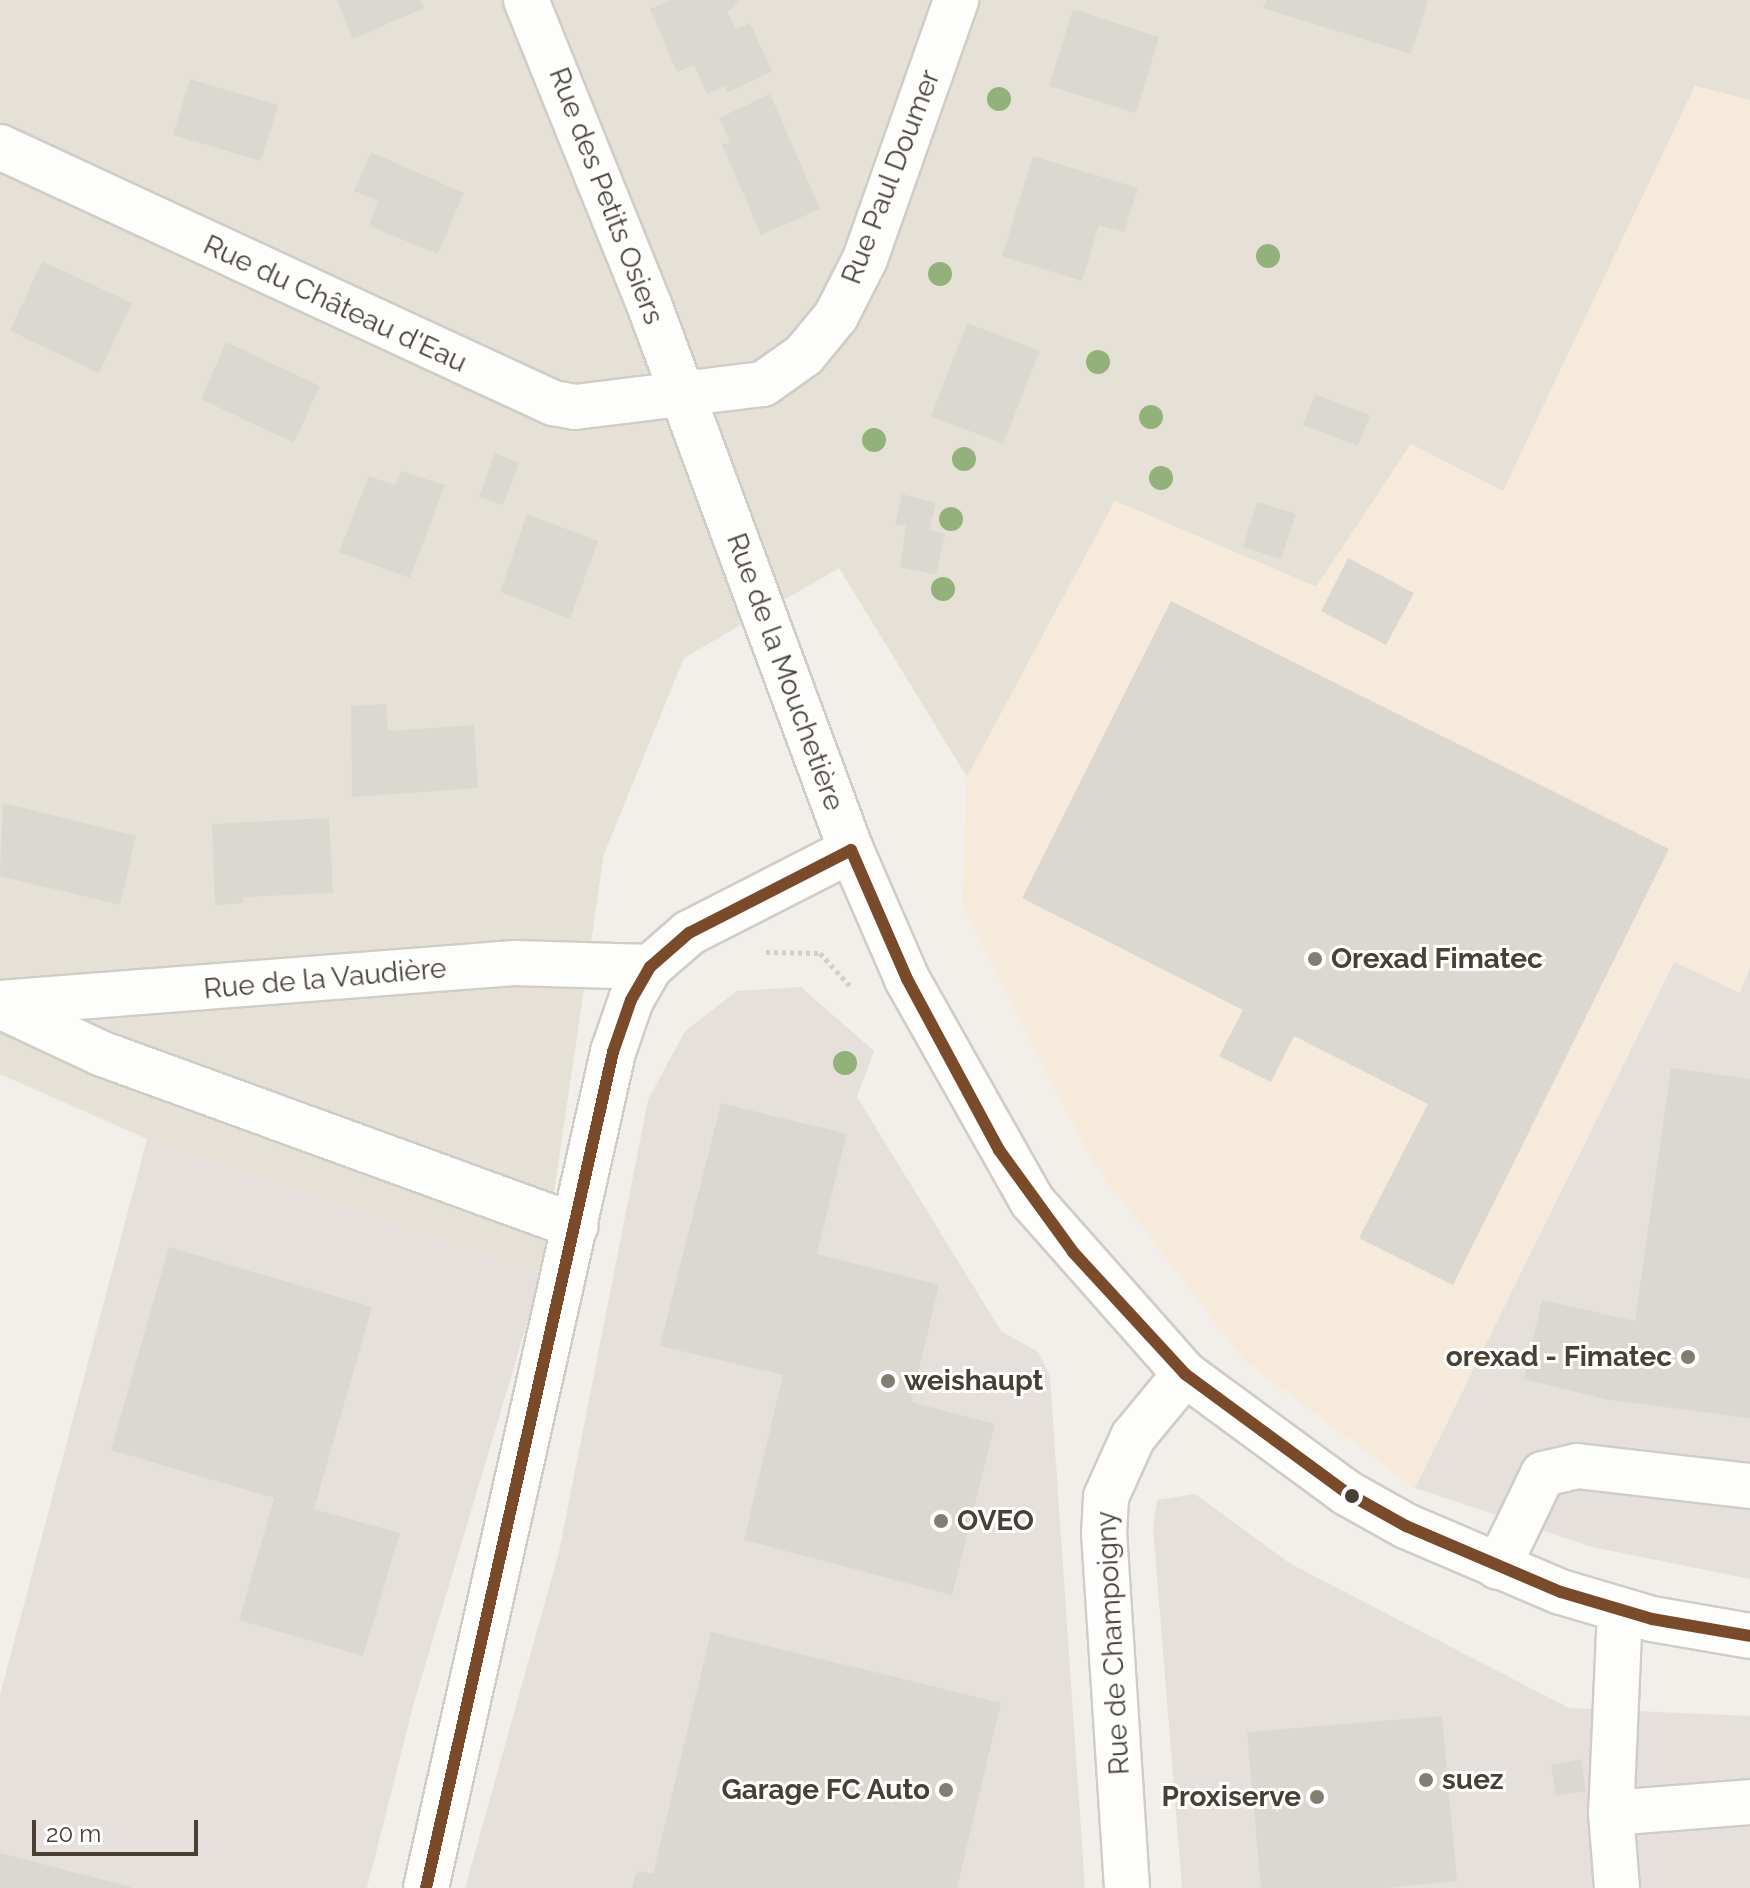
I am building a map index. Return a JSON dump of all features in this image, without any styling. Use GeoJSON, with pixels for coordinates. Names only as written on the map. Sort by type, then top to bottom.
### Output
{"type":"FeatureCollection","features":[{"type":"Feature","properties":{"kind":"street","name":"Rue des Petits Osiers"},"geometry":{"type":"LineString","coordinates":[[526,0],[570,99],[681,394]]}},
{"type":"Feature","properties":{"kind":"street","name":"Rue Paul Doumer"},"geometry":{"type":"LineString","coordinates":[[681,394],[763,384],[804,355],[836,316],[865,259],[956,0]]}},
{"type":"Feature","properties":{"kind":"street","name":"Rue du Château d'Eau"},"geometry":{"type":"LineString","coordinates":[[0,147],[528,394],[575,407],[681,394]]}},
{"type":"Feature","properties":{"kind":"street","name":"Rue de la Mouchetière"},"geometry":{"type":"LineString","coordinates":[[681,394],[851,850],[907,979],[999,1150],[1073,1252],[1185,1374],[1347,1493],[1498,1567],[1620,1610],[1750,1636]]}},
{"type":"Feature","properties":{"kind":"street"},"geometry":{"type":"LineString","coordinates":[[426,1888],[613,1052],[650,967],[689,933],[851,850]]}},
{"type":"Feature","properties":{"kind":"street","name":"Rue de la Vaudière"},"geometry":{"type":"LineString","coordinates":[[0,1005],[514,963],[650,967]]}},
{"type":"Feature","properties":{"kind":"street","name":"Rue de la Vaudière"},"geometry":{"type":"LineString","coordinates":[[0,1005],[100,1053],[575,1226]]}},
{"type":"Feature","properties":{"kind":"street","name":"Rue de Champoigny"},"geometry":{"type":"LineString","coordinates":[[1127,1888],[1104,1535],[1106,1497],[1133,1437],[1185,1374]]}},
{"type":"Feature","properties":{"kind":"street"},"geometry":{"type":"LineString","coordinates":[[1498,1567],[1543,1474],[1577,1466],[1750,1486]]}},
{"type":"Feature","properties":{"kind":"street"},"geometry":{"type":"LineString","coordinates":[[1617,1888],[1611,1813],[1620,1610]]}},
{"type":"Feature","properties":{"kind":"street"},"geometry":{"type":"LineString","coordinates":[[1611,1813],[1750,1802]]}},
{"type":"Feature","properties":{"kind":"shaded area"},"geometry":{"type":"Polygon","coordinates":[[[0,0],[1750,0],[1750,100],[1695,86],[1503,492],[1411,444],[1317,587],[1115,501],[967,777],[839,568],[684,658],[604,854],[542,1273],[147,1139],[0,1074],[0,0]]]}},
{"type":"Feature","properties":{"kind":"shaded area"},"geometry":{"type":"Polygon","coordinates":[[[1695,86],[1750,100],[1750,967],[1740,993],[1673,962],[1415,1488],[1245,1361],[1092,1161],[962,905],[967,777],[1115,501],[1316,587],[1411,444],[1503,491],[1695,86]]]}},
{"type":"Feature","properties":{"kind":"shaded area"},"geometry":{"type":"Polygon","coordinates":[[[1674,962],[1740,993],[1750,967],[1750,1579],[1592,1547],[1415,1488],[1674,962]]]}},
{"type":"Feature","properties":{"kind":"shaded area"},"geometry":{"type":"Polygon","coordinates":[[[801,987],[874,1051],[857,1097],[1001,1331],[1038,1352],[1050,1376],[1085,1888],[465,1888],[559,1552],[648,1100],[685,1031],[737,991],[801,987]]]}},
{"type":"Feature","properties":{"kind":"shaded area"},"geometry":{"type":"Polygon","coordinates":[[[147,1139],[542,1273],[413,1706],[367,1888],[0,1888],[0,1695],[147,1139]]]}},
{"type":"Feature","properties":{"kind":"shaded area"},"geometry":{"type":"Polygon","coordinates":[[[1195,1494],[1291,1564],[1569,1708],[1750,1716],[1750,1888],[1182,1888],[1153,1528],[1157,1500],[1195,1494]]]}},
{"type":"Feature","properties":{"kind":"building"},"geometry":{"type":"Polygon","coordinates":[[[337,0],[421,0],[424,8],[353,39],[337,0]]]}},
{"type":"Feature","properties":{"kind":"building"},"geometry":{"type":"Polygon","coordinates":[[[671,0],[740,0],[727,12],[736,29],[750,23],[772,71],[727,93],[724,86],[707,94],[694,65],[677,72],[650,9],[671,0]]]}},
{"type":"Feature","properties":{"kind":"building"},"geometry":{"type":"Polygon","coordinates":[[[1266,0],[1428,0],[1411,54],[1263,8],[1266,0]]]}},
{"type":"Feature","properties":{"kind":"building"},"geometry":{"type":"Polygon","coordinates":[[[1073,9],[1159,37],[1136,113],[1049,86],[1073,9]]]}},
{"type":"Feature","properties":{"kind":"building"},"geometry":{"type":"Polygon","coordinates":[[[190,79],[278,105],[261,161],[173,135],[190,79]]]}},
{"type":"Feature","properties":{"kind":"building"},"geometry":{"type":"Polygon","coordinates":[[[770,94],[820,209],[761,235],[722,145],[730,142],[719,118],[770,94]]]}},
{"type":"Feature","properties":{"kind":"building"},"geometry":{"type":"Polygon","coordinates":[[[371,152],[464,193],[438,254],[369,226],[378,201],[354,191],[371,152]]]}},
{"type":"Feature","properties":{"kind":"building"},"geometry":{"type":"Polygon","coordinates":[[[1033,156],[1138,188],[1124,232],[1099,225],[1082,281],[1002,256],[1033,156]]]}},
{"type":"Feature","properties":{"kind":"building"},"geometry":{"type":"Polygon","coordinates":[[[42,261],[132,303],[99,373],[10,331],[42,261]]]}},
{"type":"Feature","properties":{"kind":"building"},"geometry":{"type":"Polygon","coordinates":[[[967,323],[1040,351],[1003,444],[931,416],[967,323]]]}},
{"type":"Feature","properties":{"kind":"building"},"geometry":{"type":"Polygon","coordinates":[[[226,342],[320,386],[294,443],[201,399],[226,342]]]}},
{"type":"Feature","properties":{"kind":"building"},"geometry":{"type":"Polygon","coordinates":[[[1315,394],[1370,415],[1358,446],[1303,425],[1315,394]]]}},
{"type":"Feature","properties":{"kind":"building"},"geometry":{"type":"Polygon","coordinates":[[[495,453],[519,463],[503,505],[479,497],[495,453]]]}},
{"type":"Feature","properties":{"kind":"building"},"geometry":{"type":"Polygon","coordinates":[[[401,471],[445,485],[410,578],[339,552],[369,476],[395,485],[401,471]]]}},
{"type":"Feature","properties":{"kind":"building"},"geometry":{"type":"Polygon","coordinates":[[[902,494],[936,503],[929,530],[945,534],[936,575],[900,567],[906,526],[895,524],[902,494]]]}},
{"type":"Feature","properties":{"kind":"building"},"geometry":{"type":"Polygon","coordinates":[[[1257,502],[1296,514],[1281,559],[1243,547],[1257,502]]]}},
{"type":"Feature","properties":{"kind":"building"},"geometry":{"type":"Polygon","coordinates":[[[527,514],[598,541],[570,619],[500,592],[527,514]]]}},
{"type":"Feature","properties":{"kind":"building"},"geometry":{"type":"Polygon","coordinates":[[[1348,558],[1414,593],[1386,645],[1321,611],[1348,558]]]}},
{"type":"Feature","properties":{"kind":"building"},"geometry":{"type":"Polygon","coordinates":[[[1171,601],[1669,849],[1453,1285],[1359,1238],[1428,1104],[1294,1036],[1271,1082],[1219,1056],[1243,1010],[1022,898],[1171,601]]]}},
{"type":"Feature","properties":{"kind":"building"},"geometry":{"type":"Polygon","coordinates":[[[386,704],[388,731],[474,725],[478,788],[352,797],[351,706],[386,704]]]}},
{"type":"Feature","properties":{"kind":"building"},"geometry":{"type":"Polygon","coordinates":[[[3,803],[136,836],[120,905],[0,876],[3,803]]]}},
{"type":"Feature","properties":{"kind":"building"},"geometry":{"type":"Polygon","coordinates":[[[329,818],[333,893],[243,897],[244,903],[215,905],[212,824],[329,818]]]}},
{"type":"Feature","properties":{"kind":"building"},"geometry":{"type":"Polygon","coordinates":[[[1671,1068],[1750,1079],[1750,1418],[1609,1400],[1524,1379],[1542,1300],[1635,1321],[1671,1068]]]}},
{"type":"Feature","properties":{"kind":"building"},"geometry":{"type":"Polygon","coordinates":[[[721,1103],[847,1134],[817,1254],[939,1285],[911,1402],[995,1424],[952,1595],[744,1540],[783,1375],[660,1346],[721,1103]]]}},
{"type":"Feature","properties":{"kind":"building"},"geometry":{"type":"Polygon","coordinates":[[[169,1247],[372,1307],[314,1509],[400,1533],[363,1656],[239,1620],[274,1498],[111,1450],[169,1247]]]}},
{"type":"Feature","properties":{"kind":"building"},"geometry":{"type":"Polygon","coordinates":[[[711,1632],[1001,1703],[957,1888],[632,1888],[637,1871],[653,1874],[711,1632]]]}},
{"type":"Feature","properties":{"kind":"building"},"geometry":{"type":"Polygon","coordinates":[[[1442,1716],[1457,1881],[1385,1888],[1261,1888],[1247,1732],[1442,1716]]]}},
{"type":"Feature","properties":{"kind":"building"},"geometry":{"type":"Polygon","coordinates":[[[1581,1759],[1586,1791],[1556,1796],[1551,1765],[1581,1759]]]}},
{"type":"Feature","properties":{"kind":"building"},"geometry":{"type":"Polygon","coordinates":[[[0,1853],[131,1887],[131,1888],[0,1888],[0,1853]]]}},
{"type":"Feature","properties":{"kind":"transit line"},"geometry":{"type":"LineString","coordinates":[[851,850],[907,979],[999,1150],[1073,1252],[1185,1374],[1347,1493],[1406,1526],[1561,1592],[1652,1619],[1750,1636]]}},
{"type":"Feature","properties":{"kind":"transit line"},"geometry":{"type":"LineString","coordinates":[[426,1888],[613,1052],[631,1000],[650,967],[689,933],[851,850]]}},
{"type":"Feature","properties":{"kind":"place","name":"Orexad Fimatec"},"geometry":{"type":"Point","coordinates":[1315,959]}},
{"type":"Feature","properties":{"kind":"place","name":"orexad - Fimatec"},"geometry":{"type":"Point","coordinates":[1688,1357]}},
{"type":"Feature","properties":{"kind":"place","name":"weishaupt"},"geometry":{"type":"Point","coordinates":[888,1381]}},
{"type":"Feature","properties":{"kind":"place","name":"OVEO"},"geometry":{"type":"Point","coordinates":[941,1521]}},
{"type":"Feature","properties":{"kind":"place","name":"suez"},"geometry":{"type":"Point","coordinates":[1426,1780]}},
{"type":"Feature","properties":{"kind":"place","name":"Garage FC Auto"},"geometry":{"type":"Point","coordinates":[946,1790]}},
{"type":"Feature","properties":{"kind":"place","name":"Proxiserve"},"geometry":{"type":"Point","coordinates":[1317,1797]}}]}
